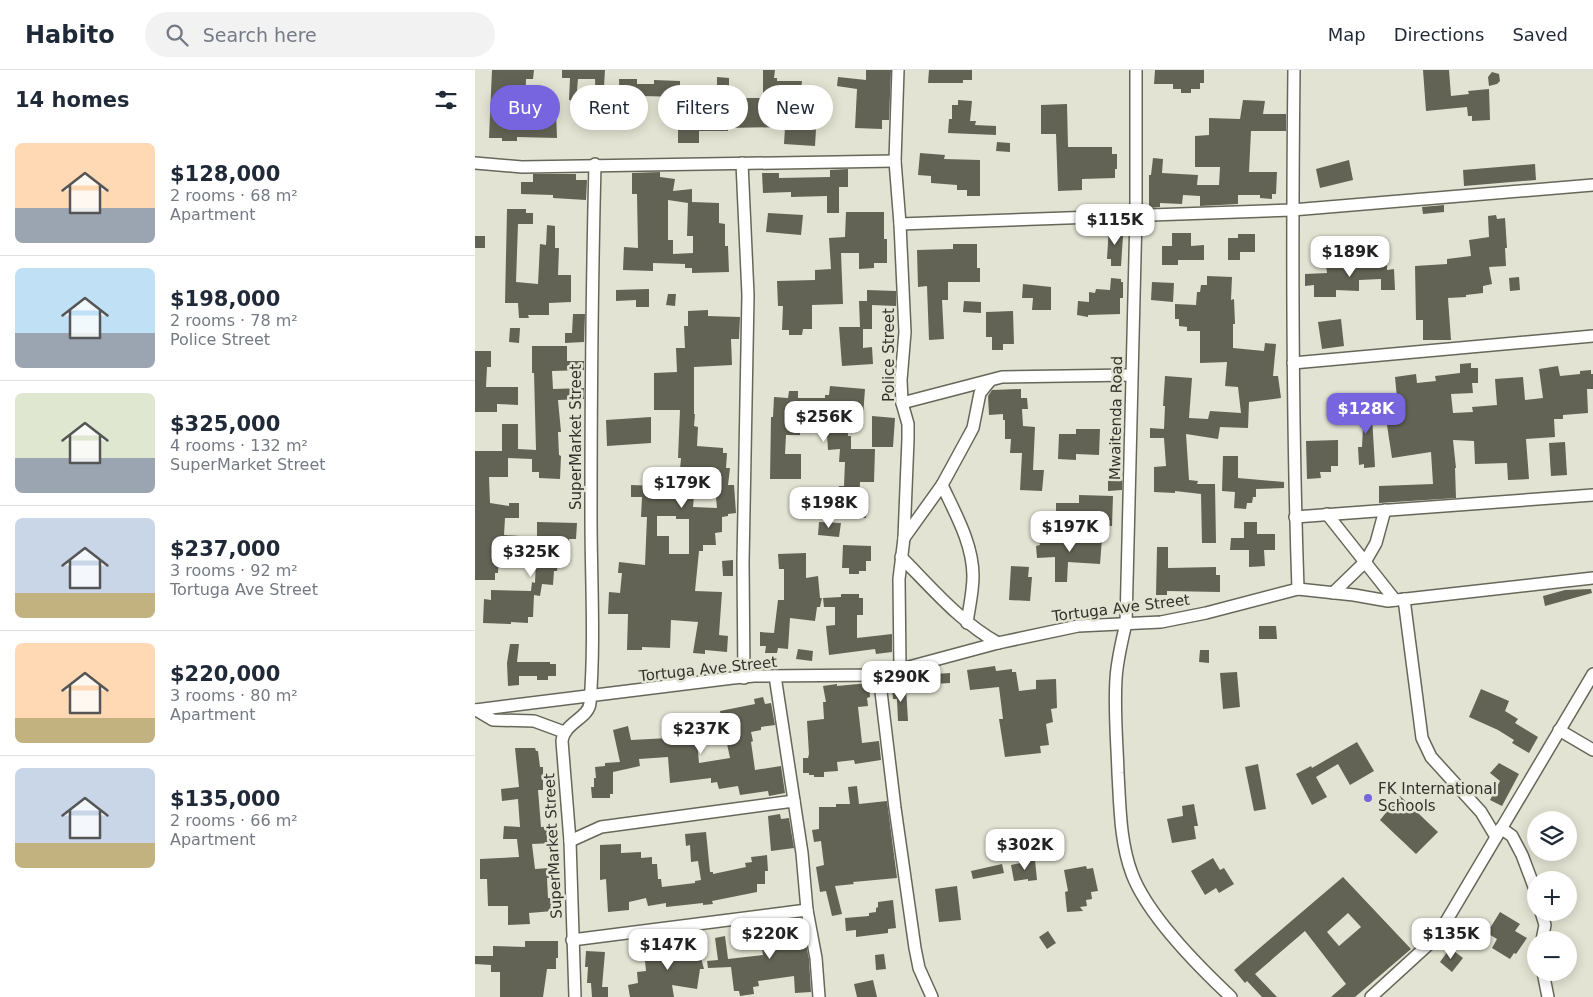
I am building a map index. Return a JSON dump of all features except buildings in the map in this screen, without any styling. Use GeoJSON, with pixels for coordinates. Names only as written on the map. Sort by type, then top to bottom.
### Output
{"type":"FeatureCollection","features":[{"type":"Feature","properties":{"kind":"street","name":"Police Street"},"geometry":{"type":"LineString","coordinates":[[898,70],[895,161],[905,332],[901,380],[903,403],[908,424],[904,538],[899,579],[900,669]]}},
{"type":"Feature","properties":{"kind":"street","name":"Mwaitenda Road"},"geometry":{"type":"LineString","coordinates":[[1136,70],[1136,215],[1126,623],[1116,678],[1122,841],[1132,875],[1161,922],[1210,977],[1231,997]]}},
{"type":"Feature","properties":{"kind":"street"},"geometry":{"type":"LineString","coordinates":[[1294,70],[1292,210],[1293,363],[1298,589]]}},
{"type":"Feature","properties":{"kind":"street"},"geometry":{"type":"LineString","coordinates":[[475,163],[522,166],[895,161]]}},
{"type":"Feature","properties":{"kind":"street"},"geometry":{"type":"LineString","coordinates":[[741,163],[748,295],[743,562],[744,678]]}},
{"type":"Feature","properties":{"kind":"street","name":"SuperMarket Street"},"geometry":{"type":"LineString","coordinates":[[575,997],[570,841],[562,741],[564,732],[587,711],[591,702],[593,650],[591,299],[595,164]]}},
{"type":"Feature","properties":{"kind":"street"},"geometry":{"type":"LineString","coordinates":[[900,224],[1292,210],[1593,184]]}},
{"type":"Feature","properties":{"kind":"street"},"geometry":{"type":"LineString","coordinates":[[1293,363],[1593,336]]}},
{"type":"Feature","properties":{"kind":"street"},"geometry":{"type":"LineString","coordinates":[[903,403],[989,382],[1002,377],[1131,375]]}},
{"type":"Feature","properties":{"kind":"street"},"geometry":{"type":"LineString","coordinates":[[904,538],[942,485],[973,428],[980,393],[989,382]]}},
{"type":"Feature","properties":{"kind":"street"},"geometry":{"type":"LineString","coordinates":[[942,485],[962,528],[972,558],[973,578],[967,623]]}},
{"type":"Feature","properties":{"kind":"street"},"geometry":{"type":"LineString","coordinates":[[1295,517],[1593,495]]}},
{"type":"Feature","properties":{"kind":"street"},"geometry":{"type":"LineString","coordinates":[[1333,593],[1365,562],[1376,543],[1385,510]]}},
{"type":"Feature","properties":{"kind":"street"},"geometry":{"type":"LineString","coordinates":[[1327,514],[1365,562],[1399,600],[1424,743],[1431,757],[1498,832],[1512,836],[1528,871]]}},
{"type":"Feature","properties":{"kind":"street"},"geometry":{"type":"LineString","coordinates":[[901,557],[967,623],[998,643]]}},
{"type":"Feature","properties":{"kind":"street","name":"Tortuga Ave Street"},"geometry":{"type":"LineString","coordinates":[[476,710],[590,697],[695,682],[775,676],[879,675],[998,643],[1078,626],[1170,620],[1222,609],[1298,589],[1388,601],[1593,578]]}},
{"type":"Feature","properties":{"kind":"street"},"geometry":{"type":"LineString","coordinates":[[1371,997],[1429,944],[1441,930],[1593,674]]}},
{"type":"Feature","properties":{"kind":"street"},"geometry":{"type":"LineString","coordinates":[[879,675],[895,808],[915,948],[919,968],[933,997]]}},
{"type":"Feature","properties":{"kind":"street"},"geometry":{"type":"LineString","coordinates":[[775,676],[802,853],[807,910],[817,958],[819,997]]}},
{"type":"Feature","properties":{"kind":"street"},"geometry":{"type":"LineString","coordinates":[[476,710],[493,720],[534,721],[564,732]]}},
{"type":"Feature","properties":{"kind":"street"},"geometry":{"type":"LineString","coordinates":[[1559,730],[1593,750]]}},
{"type":"Feature","properties":{"kind":"street"},"geometry":{"type":"LineString","coordinates":[[570,841],[601,827],[794,801]]}},
{"type":"Feature","properties":{"kind":"street"},"geometry":{"type":"LineString","coordinates":[[572,940],[807,910]]}},
{"type":"Feature","properties":{"kind":"street"},"geometry":{"type":"LineString","coordinates":[[1545,981],[1548,997]]}},
{"type":"Feature","properties":{"kind":"place","name":"FK International Schools"},"geometry":{"type":"Point","coordinates":[1368,798]}}]}
